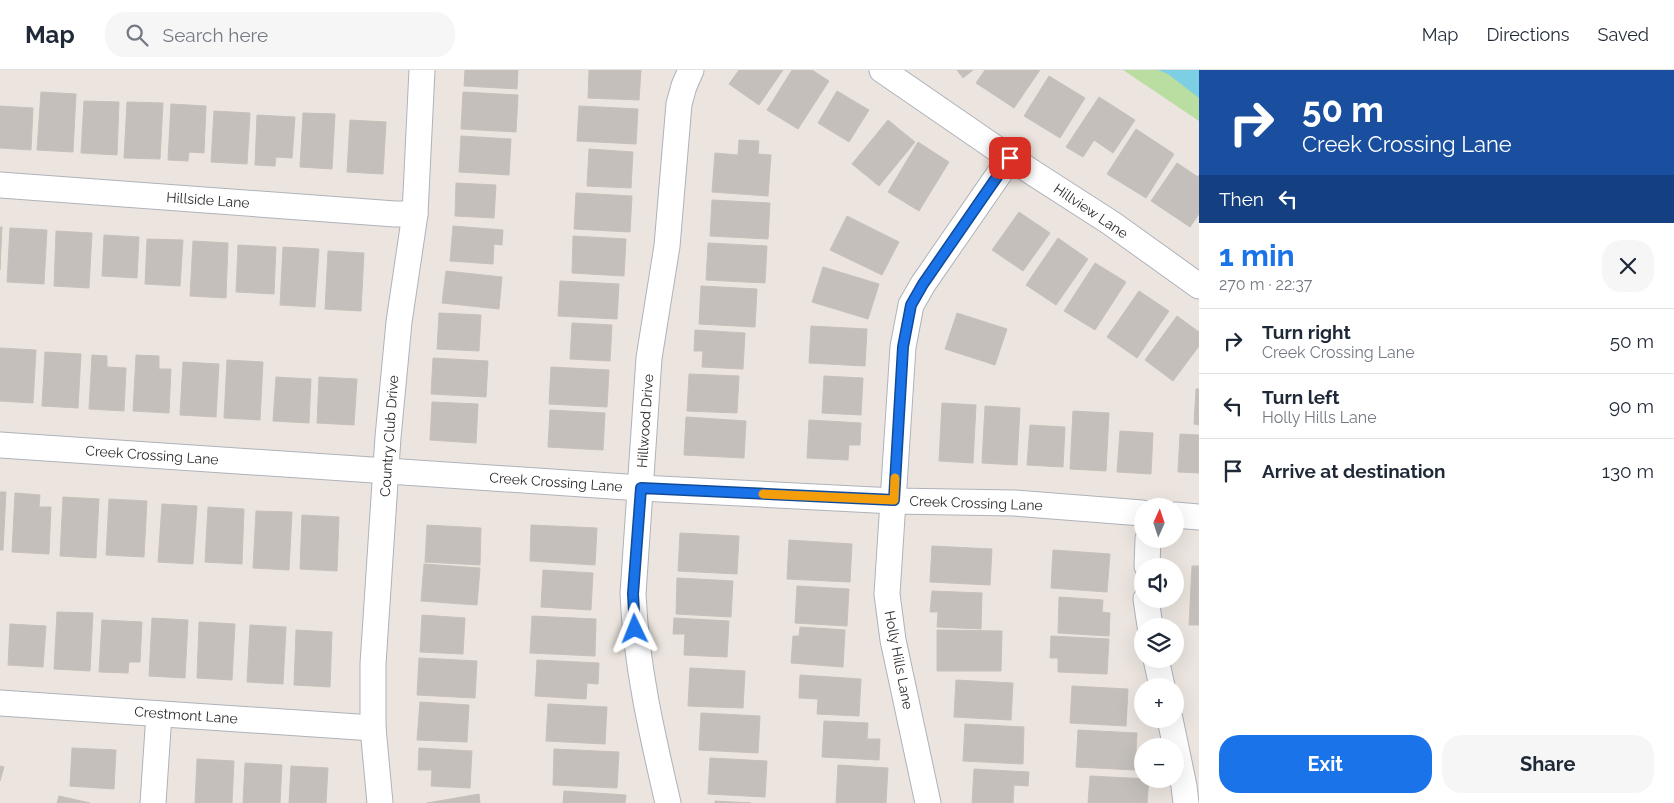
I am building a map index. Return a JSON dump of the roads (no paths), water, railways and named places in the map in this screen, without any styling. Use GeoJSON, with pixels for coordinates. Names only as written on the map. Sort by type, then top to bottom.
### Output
{"type":"FeatureCollection","features":[{"type":"Feature","properties":{"kind":"street","name":"Country Club Drive"},"geometry":{"type":"LineString","coordinates":[[380,803],[373,728],[373,664],[388,437],[399,322],[415,214],[422,70]]}},
{"type":"Feature","properties":{"kind":"street","name":"Hillwood Drive"},"geometry":{"type":"LineString","coordinates":[[668,803],[645,697],[635,629],[633,594],[649,358],[667,246],[679,104],[691,70]]}},
{"type":"Feature","properties":{"kind":"street","name":"Hillview Lane"},"geometry":{"type":"LineString","coordinates":[[882,70],[1010,158],[1111,223],[1199,286]]}},
{"type":"Feature","properties":{"kind":"street","name":"Holly Hills Lane"},"geometry":{"type":"LineString","coordinates":[[928,803],[893,640],[887,594],[903,347],[911,305],[923,284],[1010,158]]}},
{"type":"Feature","properties":{"kind":"street","name":"Hillside Lane"},"geometry":{"type":"LineString","coordinates":[[0,185],[415,214]]}},
{"type":"Feature","properties":{"kind":"street","name":"Creek Crossing Lane"},"geometry":{"type":"LineString","coordinates":[[0,445],[641,488],[894,500],[1014,503],[1134,512]]}},
{"type":"Feature","properties":{"kind":"street"},"geometry":{"type":"LineString","coordinates":[[1184,516],[1199,517]]}},
{"type":"Feature","properties":{"kind":"street","name":"Crestmont Lane"},"geometry":{"type":"LineString","coordinates":[[0,703],[373,728]]}},
{"type":"Feature","properties":{"kind":"street"},"geometry":{"type":"LineString","coordinates":[[154,803],[159,714]]}},
{"type":"Feature","properties":{"kind":"street"},"geometry":{"type":"LineString","coordinates":[[1172,728],[1186,803]]}},
{"type":"Feature","properties":{"kind":"water"},"geometry":{"type":"Polygon","coordinates":[[[1158,70],[1199,70],[1199,98],[1168,74],[1158,70]]]}}]}
